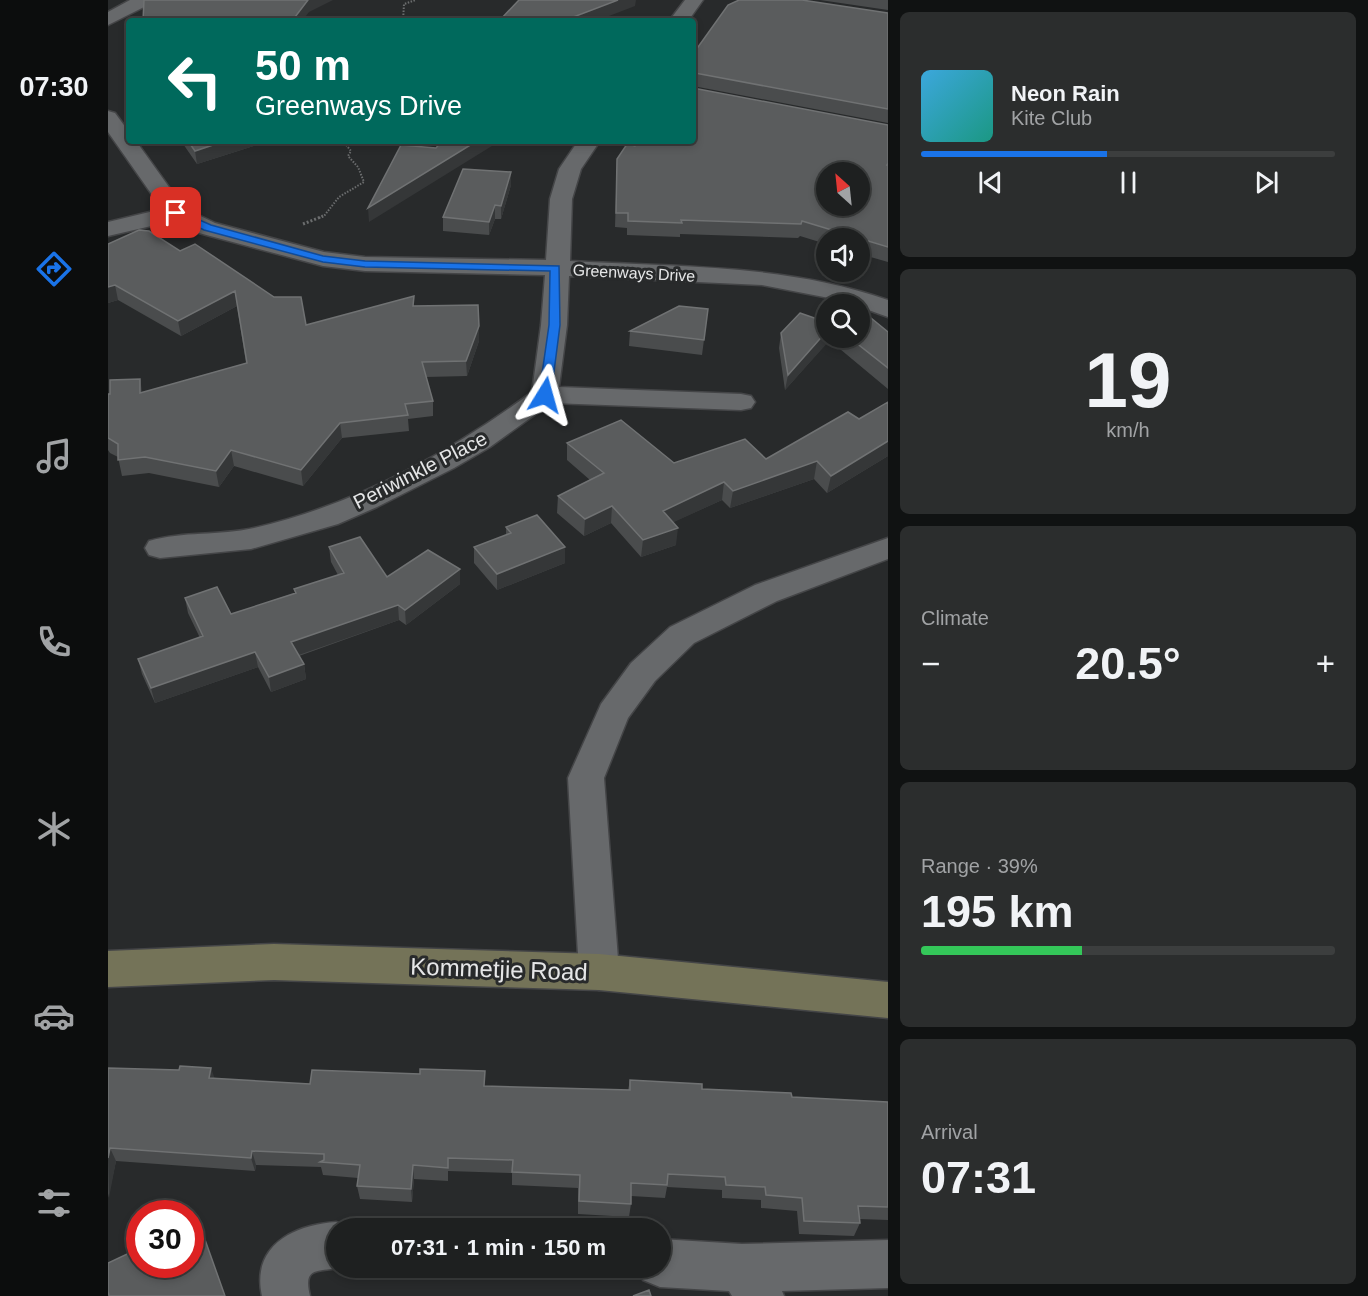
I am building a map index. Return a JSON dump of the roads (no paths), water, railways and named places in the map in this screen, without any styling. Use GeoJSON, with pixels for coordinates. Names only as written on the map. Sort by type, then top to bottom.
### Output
{"type":"FeatureCollection","features":[{"type":"Feature","properties":{"kind":"main road","name":"Kommetjie Road"},"geometry":{"type":"LineString","coordinates":[[108,969],[274,962],[599,972],[888,999]]}},
{"type":"Feature","properties":{"kind":"street"},"geometry":{"type":"LineString","coordinates":[[108,19],[144,0]]}},
{"type":"Feature","properties":{"kind":"street"},"geometry":{"type":"LineString","coordinates":[[680,18],[694,0]]}},
{"type":"Feature","properties":{"kind":"street","name":"Greenways Drive"},"geometry":{"type":"LineString","coordinates":[[108,117],[126,142]]}},
{"type":"Feature","properties":{"kind":"street","name":"Greenways Drive"},"geometry":{"type":"LineString","coordinates":[[127,144],[176,213],[207,228],[323,259],[365,264],[556,268],[762,278],[846,294],[888,309]]}},
{"type":"Feature","properties":{"kind":"street"},"geometry":{"type":"LineString","coordinates":[[587,144],[570,169],[561,199],[554,325],[545,395],[741,402]]}},
{"type":"Feature","properties":{"kind":"street"},"geometry":{"type":"LineString","coordinates":[[108,229],[176,213]]}},
{"type":"Feature","properties":{"kind":"street","name":"Periwinkle Place"},"geometry":{"type":"LineString","coordinates":[[160,548],[251,539],[365,502],[492,434],[512,422],[545,395]]}},
{"type":"Feature","properties":{"kind":"street"},"geometry":{"type":"LineString","coordinates":[[599,972],[586,778],[613,713],[643,672],[682,635],[766,593],[888,548]]}},
{"type":"Feature","properties":{"kind":"street"},"geometry":{"type":"LineString","coordinates":[[286,1296],[282,1284],[285,1266],[303,1250],[326,1245]]}},
{"type":"Feature","properties":{"kind":"street"},"geometry":{"type":"LineString","coordinates":[[671,1265],[751,1282],[888,1264]]}}]}
